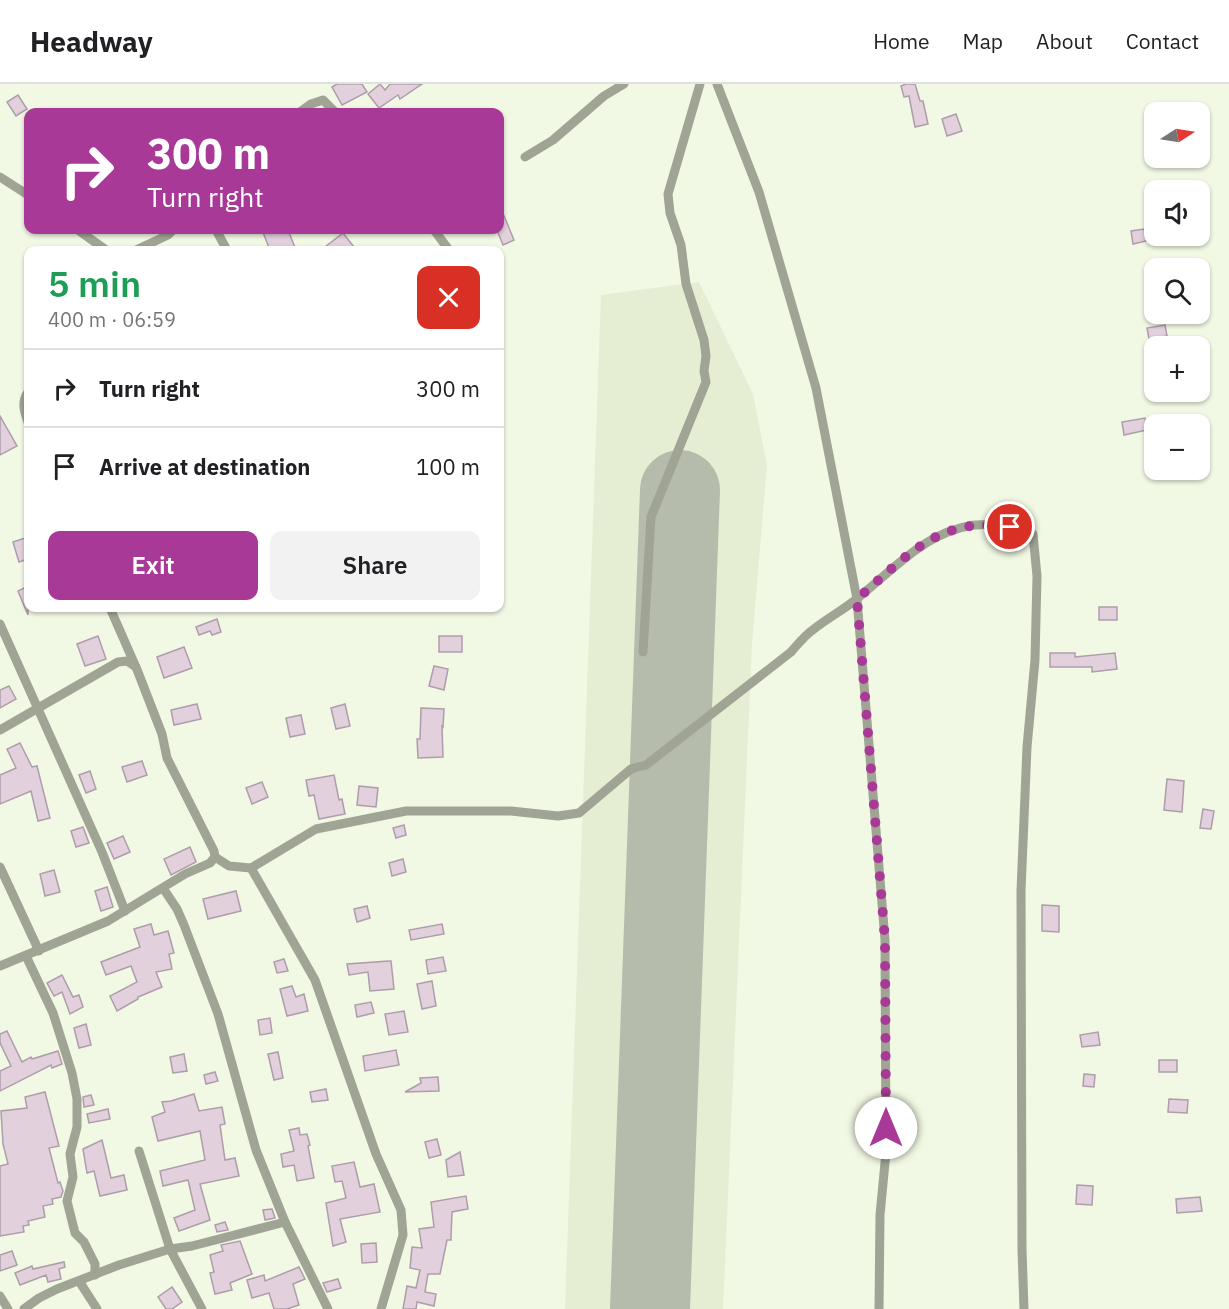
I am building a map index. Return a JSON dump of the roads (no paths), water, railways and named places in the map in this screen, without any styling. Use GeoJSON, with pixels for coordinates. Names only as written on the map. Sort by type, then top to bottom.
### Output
{"type":"FeatureCollection","features":[{"type":"Feature","properties":{"kind":"street"},"geometry":{"type":"LineString","coordinates":[[525,157],[553,140],[604,96],[624,84]]}},
{"type":"Feature","properties":{"kind":"street"},"geometry":{"type":"LineString","coordinates":[[643,652],[651,517],[706,382],[704,340],[686,284],[681,245],[670,213],[668,194],[700,84]]}},
{"type":"Feature","properties":{"kind":"street"},"geometry":{"type":"LineString","coordinates":[[717,84],[759,192],[813,376],[857,599],[885,940],[886,1152],[880,1215],[879,1309]]}},
{"type":"Feature","properties":{"kind":"street"},"geometry":{"type":"LineString","coordinates":[[306,108],[323,100],[331,108]]}},
{"type":"Feature","properties":{"kind":"street"},"geometry":{"type":"LineString","coordinates":[[0,177],[24,192]]}},
{"type":"Feature","properties":{"kind":"street"},"geometry":{"type":"LineString","coordinates":[[84,234],[100,246]]}},
{"type":"Feature","properties":{"kind":"street"},"geometry":{"type":"LineString","coordinates":[[144,246],[169,234]]}},
{"type":"Feature","properties":{"kind":"street"},"geometry":{"type":"LineString","coordinates":[[112,612],[162,734],[167,758],[215,857],[229,866],[251,868],[316,829],[406,811],[511,811],[558,816],[579,813],[631,769],[646,765],[791,652],[811,631],[857,599],[915,550],[938,535],[966,525],[994,524],[1025,529],[1033,534],[1037,576],[1035,660],[1027,747],[1021,891],[1024,1309]]}},
{"type":"Feature","properties":{"kind":"street"},"geometry":{"type":"LineString","coordinates":[[0,624],[102,852],[125,911]]}},
{"type":"Feature","properties":{"kind":"street"},"geometry":{"type":"LineString","coordinates":[[0,730],[118,662],[127,661],[136,667]]}},
{"type":"Feature","properties":{"kind":"street"},"geometry":{"type":"LineString","coordinates":[[0,966],[89,930],[185,874],[210,863],[215,857]]}},
{"type":"Feature","properties":{"kind":"street"},"geometry":{"type":"LineString","coordinates":[[0,867],[39,951]]}},
{"type":"Feature","properties":{"kind":"street"},"geometry":{"type":"LineString","coordinates":[[251,868],[315,980],[376,1154],[401,1210],[403,1235],[381,1309]]}},
{"type":"Feature","properties":{"kind":"street"},"geometry":{"type":"LineString","coordinates":[[163,888],[177,909],[184,925],[218,1014],[256,1150],[285,1222],[328,1309]]}},
{"type":"Feature","properties":{"kind":"street"},"geometry":{"type":"LineString","coordinates":[[26,956],[53,1013],[72,1073],[77,1099],[77,1127],[70,1154],[73,1177],[67,1200],[75,1233],[84,1242],[95,1264],[95,1275]]}},
{"type":"Feature","properties":{"kind":"street"},"geometry":{"type":"LineString","coordinates":[[139,1151],[170,1250],[202,1309]]}},
{"type":"Feature","properties":{"kind":"street"},"geometry":{"type":"LineString","coordinates":[[24,1309],[39,1298],[119,1265],[285,1222]]}},
{"type":"Feature","properties":{"kind":"street"},"geometry":{"type":"LineString","coordinates":[[79,1281],[97,1309]]}},
{"type":"Feature","properties":{"kind":"street"},"geometry":{"type":"LineString","coordinates":[[0,1296],[8,1309]]}}]}
